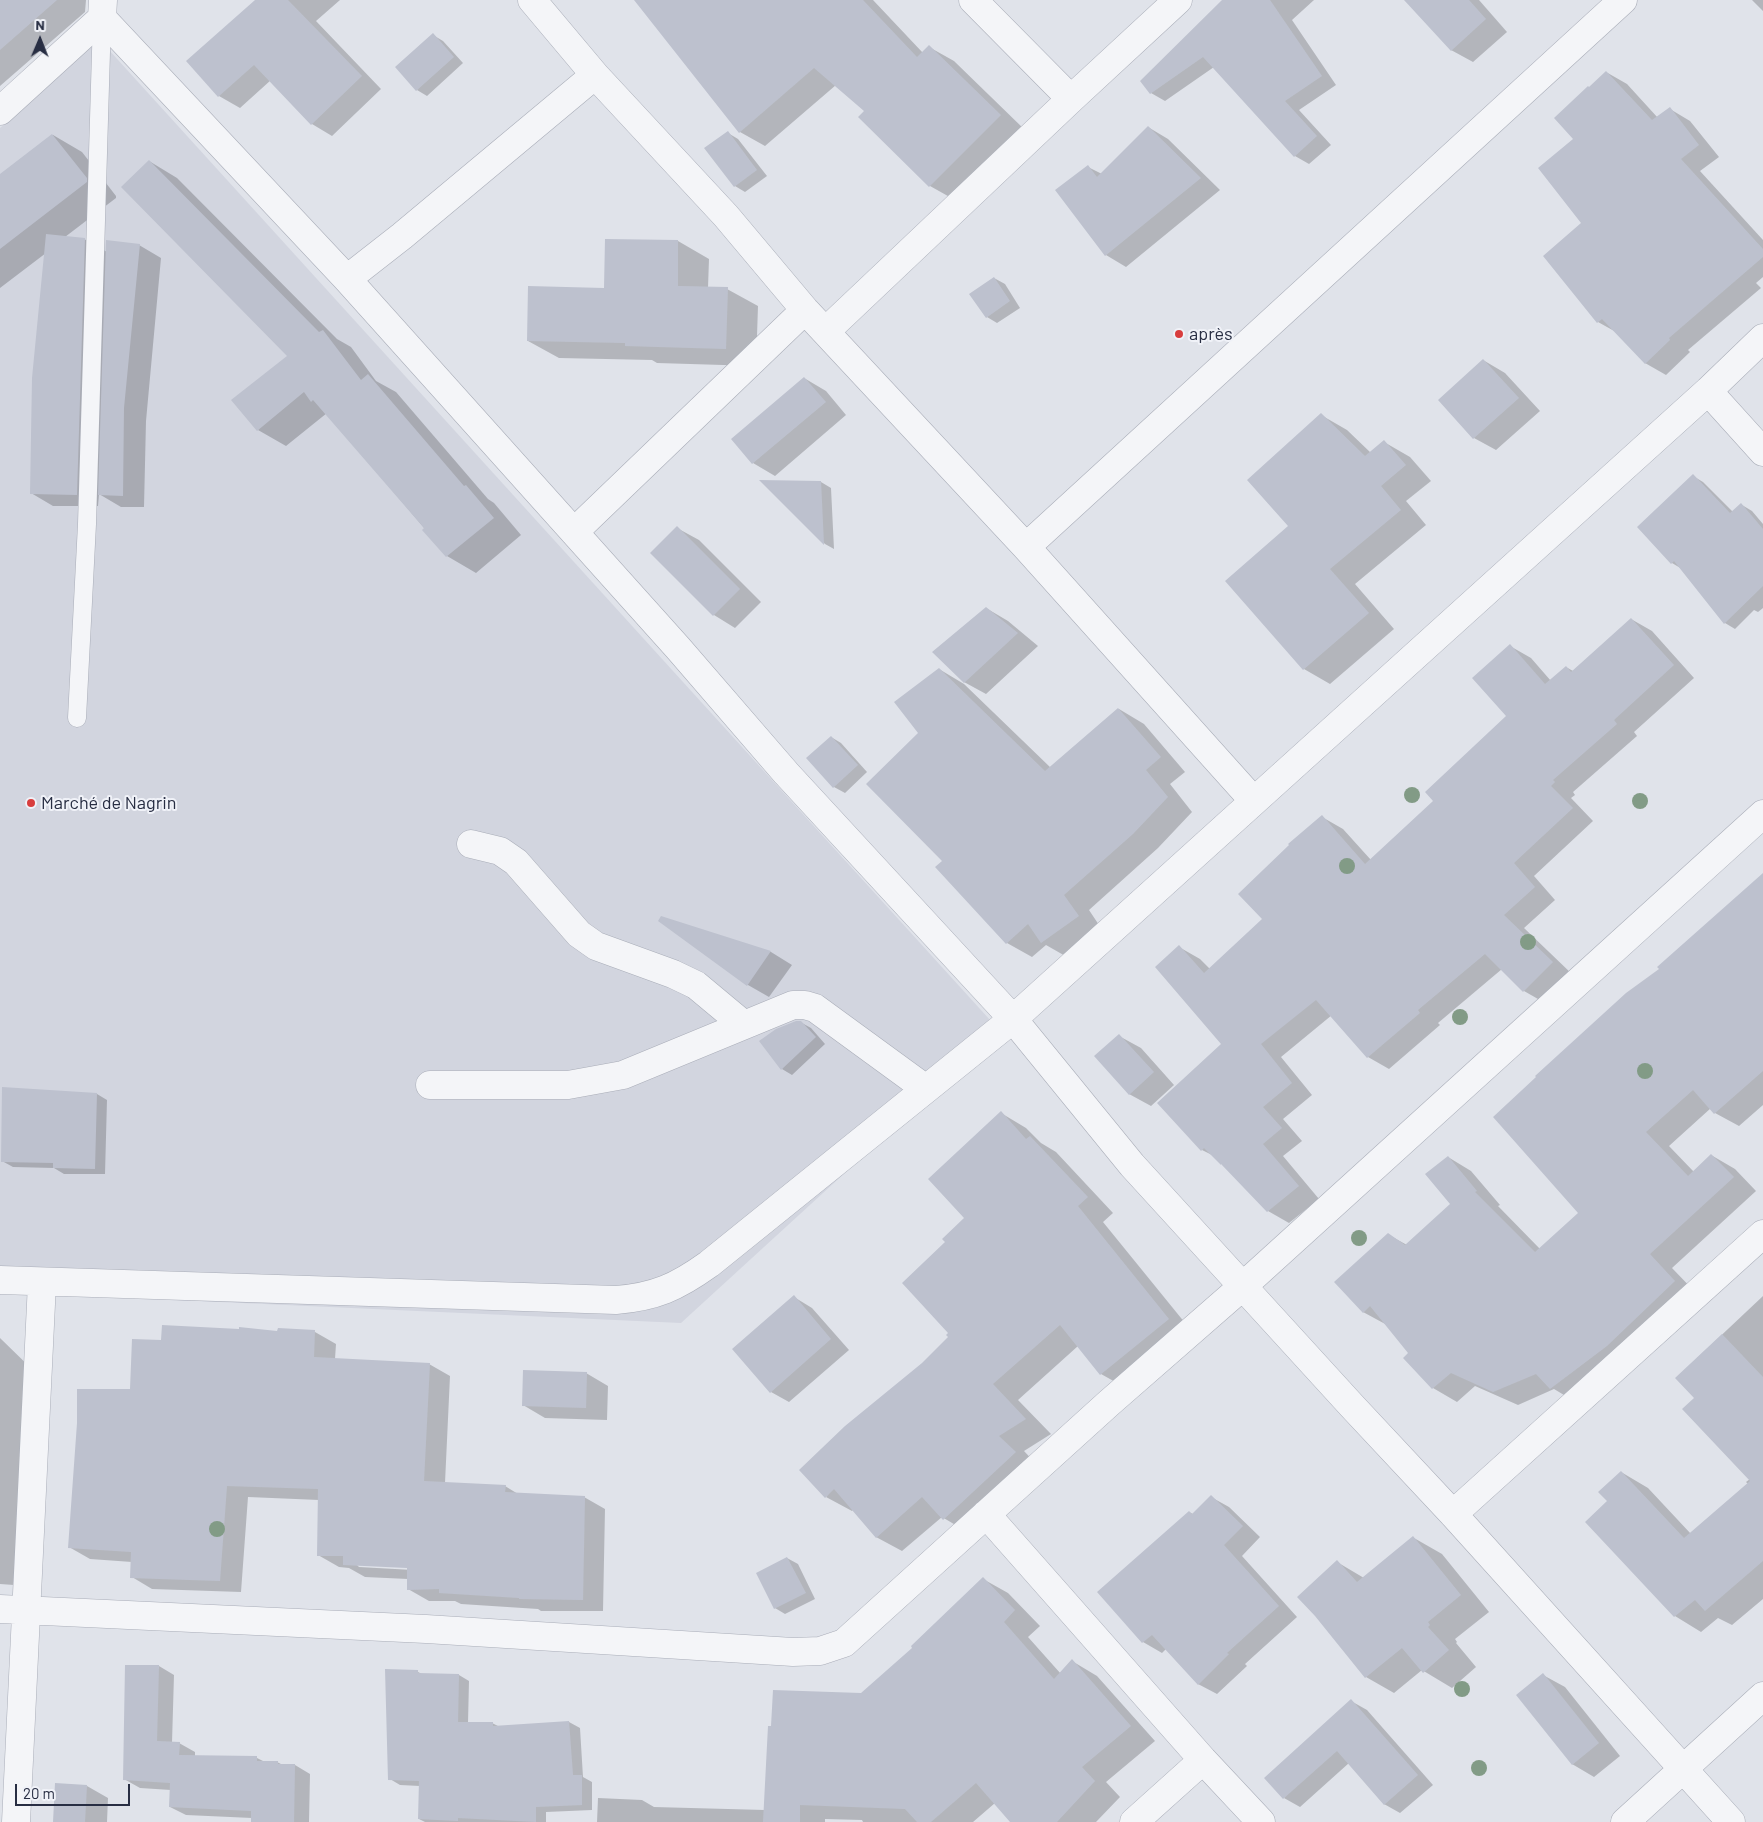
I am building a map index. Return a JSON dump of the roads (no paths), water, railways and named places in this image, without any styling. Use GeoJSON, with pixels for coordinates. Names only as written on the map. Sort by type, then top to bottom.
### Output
{"type":"FeatureCollection","features":[{"type":"Feature","properties":{"kind":"street"},"geometry":{"type":"LineString","coordinates":[[532,0],[595,75],[726,216],[805,310],[1026,547],[1253,800]]}},
{"type":"Feature","properties":{"kind":"street"},"geometry":{"type":"LineString","coordinates":[[973,0],[1071,99]]}},
{"type":"Feature","properties":{"kind":"street"},"geometry":{"type":"LineString","coordinates":[[826,331],[1178,0]]}},
{"type":"Feature","properties":{"kind":"street"},"geometry":{"type":"LineString","coordinates":[[1026,547],[1623,0]]}},
{"type":"Feature","properties":{"kind":"street"},"geometry":{"type":"LineString","coordinates":[[0,111],[103,9],[678,648],[786,773],[1013,1019],[1132,1165],[1453,1514],[1731,1822]]}},
{"type":"Feature","properties":{"kind":"street"},"geometry":{"type":"LineString","coordinates":[[347,279],[402,236],[595,75]]}},
{"type":"Feature","properties":{"kind":"street"},"geometry":{"type":"LineString","coordinates":[[574,532],[805,310]]}},
{"type":"Feature","properties":{"kind":"street"},"geometry":{"type":"LineString","coordinates":[[0,1280],[42,1283],[616,1300],[659,1293],[694,1274],[1013,1019],[1253,800],[1708,392],[1763,338]]}},
{"type":"Feature","properties":{"kind":"street"},"geometry":{"type":"LineString","coordinates":[[1708,392],[1763,452]]}},
{"type":"Feature","properties":{"kind":"street"},"geometry":{"type":"LineString","coordinates":[[0,1609],[426,1629],[793,1652],[820,1650],[844,1643],[1243,1286],[1763,814]]}},
{"type":"Feature","properties":{"kind":"street"},"geometry":{"type":"LineString","coordinates":[[471,844],[500,851],[516,862],[579,934],[596,946],[673,974],[696,985],[744,1025]]}},
{"type":"Feature","properties":{"kind":"street"},"geometry":{"type":"LineString","coordinates":[[430,1085],[568,1085],[623,1075],[793,1005],[805,1005],[815,1008],[926,1089]]}},
{"type":"Feature","properties":{"kind":"street"},"geometry":{"type":"LineString","coordinates":[[1453,1514],[1763,1234]]}},
{"type":"Feature","properties":{"kind":"street"},"geometry":{"type":"LineString","coordinates":[[16,1822],[28,1610],[42,1283]]}},
{"type":"Feature","properties":{"kind":"street"},"geometry":{"type":"LineString","coordinates":[[986,1514],[1203,1760],[1261,1822]]}},
{"type":"Feature","properties":{"kind":"street"},"geometry":{"type":"LineString","coordinates":[[1625,1822],[1763,1696]]}},
{"type":"Feature","properties":{"kind":"street"},"geometry":{"type":"LineString","coordinates":[[1134,1822],[1203,1760]]}},
{"type":"Feature","properties":{"kind":"lane"},"geometry":{"type":"LineString","coordinates":[[78,718],[103,9]]}},
{"type":"Feature","properties":{"kind":"place","name":"après"},"geometry":{"type":"Point","coordinates":[1179,334]}},
{"type":"Feature","properties":{"kind":"place","name":"Marché de Nagrin"},"geometry":{"type":"Point","coordinates":[31,803]}}]}
